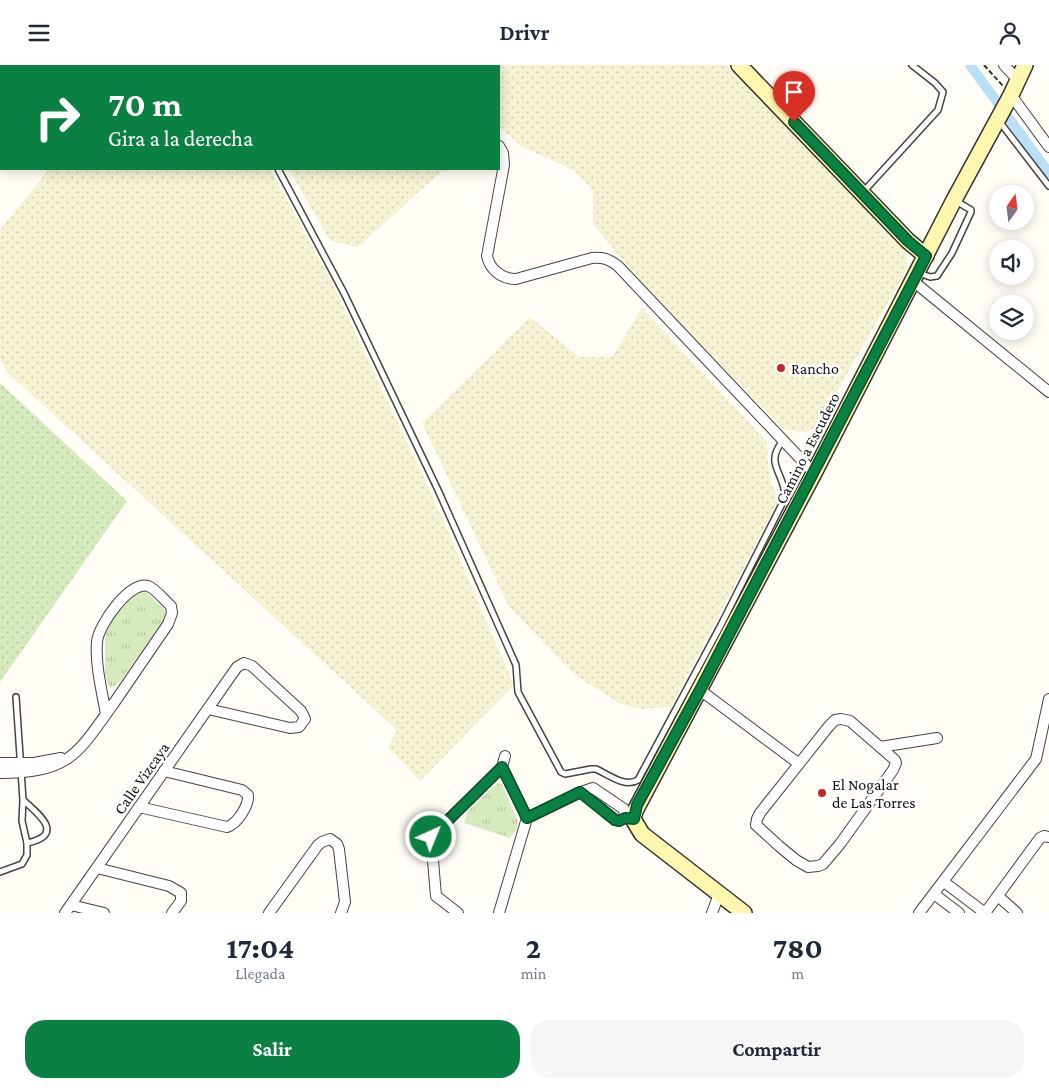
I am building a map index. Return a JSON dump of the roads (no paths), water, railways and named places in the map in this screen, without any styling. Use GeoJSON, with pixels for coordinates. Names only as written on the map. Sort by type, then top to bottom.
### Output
{"type":"FeatureCollection","features":[{"type":"Feature","properties":{"kind":"street"},"geometry":{"type":"LineString","coordinates":[[740,65],[908,241],[926,256]]}},
{"type":"Feature","properties":{"kind":"street"},"geometry":{"type":"LineString","coordinates":[[1004,65],[1018,80]]}},
{"type":"Feature","properties":{"kind":"street","name":"Camino a Escudero"},"geometry":{"type":"LineString","coordinates":[[629,818],[700,690],[1025,65]]}},
{"type":"Feature","properties":{"kind":"street"},"geometry":{"type":"LineString","coordinates":[[1010,97],[1049,147]]}},
{"type":"Feature","properties":{"kind":"street"},"geometry":{"type":"LineString","coordinates":[[500,147],[504,153],[504,165],[487,250],[490,265],[506,279],[516,279],[592,258],[610,260],[814,473]]}},
{"type":"Feature","properties":{"kind":"street"},"geometry":{"type":"LineString","coordinates":[[908,241],[916,277],[1049,392]]}},
{"type":"Feature","properties":{"kind":"street"},"geometry":{"type":"LineString","coordinates":[[0,773],[34,763],[72,757],[85,743],[106,715],[168,624],[172,613],[171,606],[147,586],[134,588],[129,591],[99,631],[96,642],[97,654],[106,715]]}},
{"type":"Feature","properties":{"kind":"street","name":"Calle Vizcaya"},"geometry":{"type":"LineString","coordinates":[[68,909],[237,667],[244,663],[252,666],[305,716],[304,722],[295,729],[208,709]]}},
{"type":"Feature","properties":{"kind":"street"},"geometry":{"type":"LineString","coordinates":[[700,690],[798,763]]}},
{"type":"Feature","properties":{"kind":"street"},"geometry":{"type":"LineString","coordinates":[[919,913],[1036,759],[1049,699]]}},
{"type":"Feature","properties":{"kind":"street"},"geometry":{"type":"LineString","coordinates":[[835,720],[850,721],[880,747],[895,760],[895,766],[840,844],[823,864],[814,867],[805,865],[778,847],[756,825],[760,813],[798,763],[835,720]]}},
{"type":"Feature","properties":{"kind":"street"},"geometry":{"type":"LineString","coordinates":[[880,747],[937,738]]}},
{"type":"Feature","properties":{"kind":"street"},"geometry":{"type":"LineString","coordinates":[[458,913],[436,896],[431,837],[503,762],[527,818],[499,913]]}},
{"type":"Feature","properties":{"kind":"street"},"geometry":{"type":"LineString","coordinates":[[0,763],[21,768]]}},
{"type":"Feature","properties":{"kind":"street"},"geometry":{"type":"LineString","coordinates":[[139,807],[222,827],[230,827],[248,803],[248,795],[237,788],[164,771]]}},
{"type":"Feature","properties":{"kind":"street"},"geometry":{"type":"LineString","coordinates":[[527,818],[580,792],[615,820],[619,821],[629,818],[642,834],[739,911]]}},
{"type":"Feature","properties":{"kind":"street"},"geometry":{"type":"LineString","coordinates":[[944,882],[985,913],[1040,839],[1044,836],[1049,837]]}},
{"type":"Feature","properties":{"kind":"street"},"geometry":{"type":"LineString","coordinates":[[269,913],[318,845],[330,839],[337,844],[339,849],[344,901],[340,913]]}},
{"type":"Feature","properties":{"kind":"street"},"geometry":{"type":"LineString","coordinates":[[97,868],[169,886],[181,893],[181,901],[172,913]]}},
{"type":"Feature","properties":{"kind":"street"},"geometry":{"type":"LineString","coordinates":[[712,913],[719,894]]}},
{"type":"Feature","properties":{"kind":"street"},"geometry":{"type":"LineString","coordinates":[[934,894],[959,913]]}},
{"type":"Feature","properties":{"kind":"street"},"geometry":{"type":"LineString","coordinates":[[998,896],[1017,913]]}},
{"type":"Feature","properties":{"kind":"street"},"geometry":{"type":"LineString","coordinates":[[68,909],[104,913]]}},
{"type":"Feature","properties":{"kind":"lane"},"geometry":{"type":"LineString","coordinates":[[863,193],[938,110],[943,92],[935,83],[912,65]]}},
{"type":"Feature","properties":{"kind":"lane"},"geometry":{"type":"LineString","coordinates":[[999,116],[1049,186]]}},
{"type":"Feature","properties":{"kind":"lane"},"geometry":{"type":"LineString","coordinates":[[279,170],[344,293],[430,472],[516,665],[518,692],[561,772],[570,775],[596,769],[625,783],[632,784],[638,780],[721,625],[785,497],[784,488],[774,459],[776,449],[783,441]]}},
{"type":"Feature","properties":{"kind":"lane"},"geometry":{"type":"LineString","coordinates":[[916,277],[938,276],[952,253],[971,212],[971,210],[954,200]]}},
{"type":"Feature","properties":{"kind":"lane"},"geometry":{"type":"LineString","coordinates":[[0,872],[22,865],[27,855],[27,843],[22,821],[23,800],[16,697]]}},
{"type":"Feature","properties":{"kind":"lane"},"geometry":{"type":"LineString","coordinates":[[23,800],[41,817],[47,831],[42,839],[27,843]]}},
{"type":"Feature","properties":{"kind":"waterway"},"geometry":{"type":"LineString","coordinates":[[970,65],[1049,173]]}},
{"type":"Feature","properties":{"kind":"place","name":"Rancho"},"geometry":{"type":"Point","coordinates":[781,368]}},
{"type":"Feature","properties":{"kind":"place","name":"El Nogalar de Las Torres"},"geometry":{"type":"Point","coordinates":[822,793]}}]}
